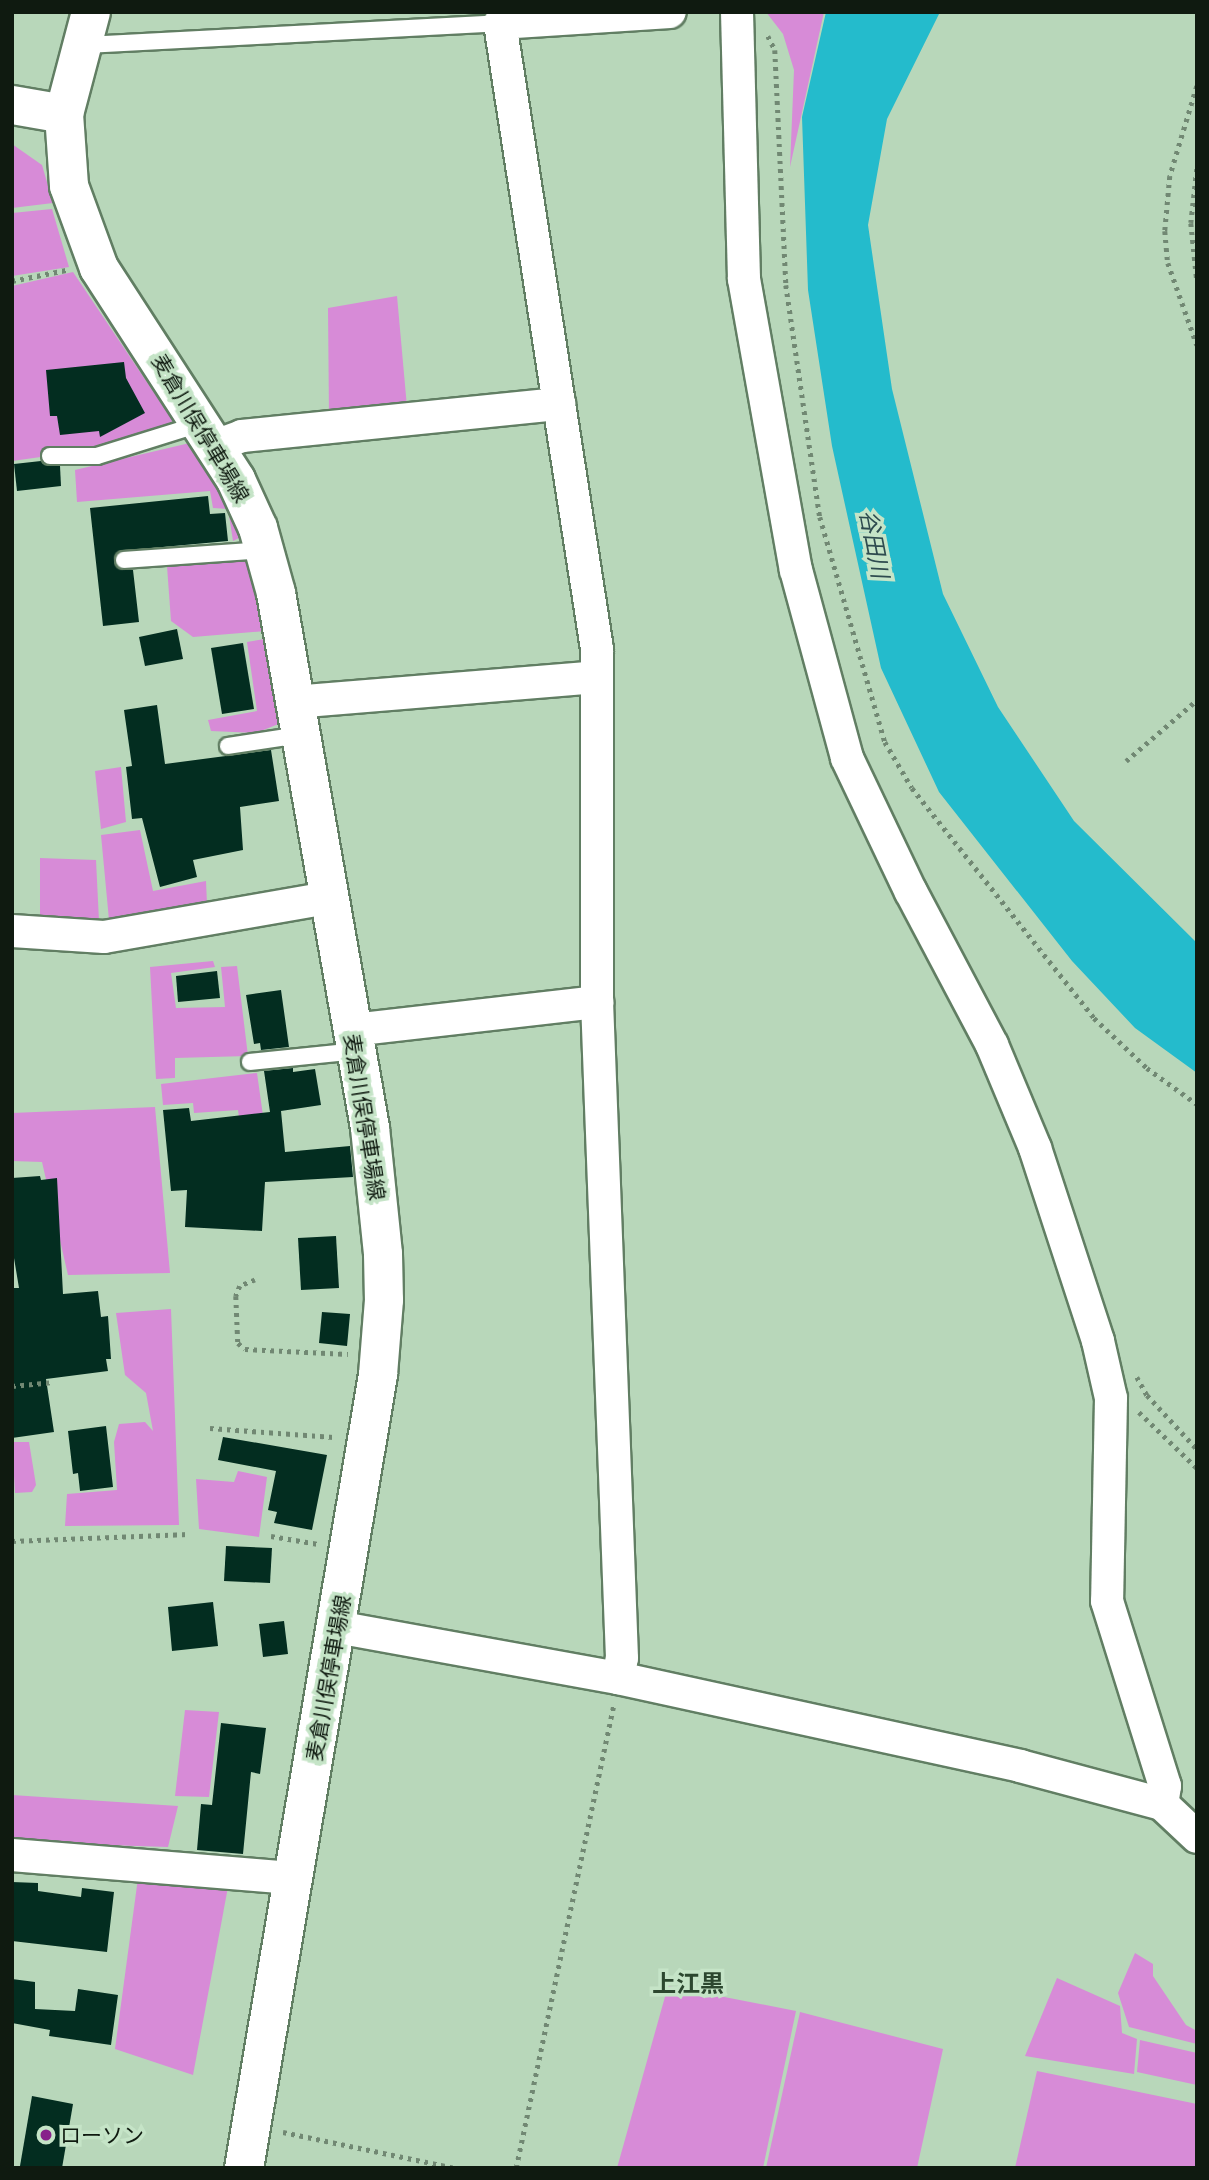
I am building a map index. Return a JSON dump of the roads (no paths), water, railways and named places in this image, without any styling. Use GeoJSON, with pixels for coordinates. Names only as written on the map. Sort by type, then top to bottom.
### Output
{"type":"FeatureCollection","features":[{"type":"Feature","properties":{"kind":"main road"},"geometry":{"type":"LineString","coordinates":[[12,105],[64,114],[87,29]]}},
{"type":"Feature","properties":{"kind":"main road","name":"麦倉川俣停車場線"},"geometry":{"type":"LineString","coordinates":[[64,114],[69,186],[85,241],[236,480],[264,550],[370,1128],[384,1300],[378,1375],[244,2168]]}},
{"type":"Feature","properties":{"kind":"street"},"geometry":{"type":"LineString","coordinates":[[618,1678],[622,1658],[597,1002],[594,619],[500,23],[670,12]]}},
{"type":"Feature","properties":{"kind":"street"},"geometry":{"type":"LineString","coordinates":[[750,19],[744,279],[796,570],[847,758],[911,892],[992,1045],[1035,1148],[1098,1341],[1111,1398],[1107,1601],[1165,1786],[1162,1804]]}},
{"type":"Feature","properties":{"kind":"street"},"geometry":{"type":"LineString","coordinates":[[207,435],[242,436],[559,404]]}},
{"type":"Feature","properties":{"kind":"street"},"geometry":{"type":"LineString","coordinates":[[297,719],[596,677]]}},
{"type":"Feature","properties":{"kind":"street"},"geometry":{"type":"LineString","coordinates":[[12,931],[104,937],[328,898]]}},
{"type":"Feature","properties":{"kind":"street"},"geometry":{"type":"LineString","coordinates":[[354,1040],[597,1002]]}},
{"type":"Feature","properties":{"kind":"street"},"geometry":{"type":"LineString","coordinates":[[337,1627],[618,1678],[1020,1766],[1162,1804],[1197,1837]]}},
{"type":"Feature","properties":{"kind":"street"},"geometry":{"type":"LineString","coordinates":[[12,1855],[295,1878]]}},
{"type":"Feature","properties":{"kind":"lane"},"geometry":{"type":"LineString","coordinates":[[87,29],[500,23]]}},
{"type":"Feature","properties":{"kind":"lane"},"geometry":{"type":"LineString","coordinates":[[50,456],[97,456],[207,435]]}},
{"type":"Feature","properties":{"kind":"lane"},"geometry":{"type":"LineString","coordinates":[[124,560],[264,550]]}},
{"type":"Feature","properties":{"kind":"lane"},"geometry":{"type":"LineString","coordinates":[[228,746],[297,719]]}},
{"type":"Feature","properties":{"kind":"lane"},"geometry":{"type":"LineString","coordinates":[[250,1062],[354,1040]]}},
{"type":"Feature","properties":{"kind":"water","name":"谷田川"},"geometry":{"type":"Polygon","coordinates":[[[826,12],[940,12],[887,119],[868,225],[892,389],[943,594],[998,707],[1074,821],[1197,943],[1197,1073],[1135,1028],[1072,961],[939,792],[881,668],[832,446],[808,290],[802,117],[826,12]]]}},
{"type":"Feature","properties":{"kind":"place","name":"ローソン"},"geometry":{"type":"Point","coordinates":[46,2135]}},
{"type":"Feature","properties":{"kind":"district","name":"上江黒"},"geometry":{"type":"Point","coordinates":[688,1984]}}]}
